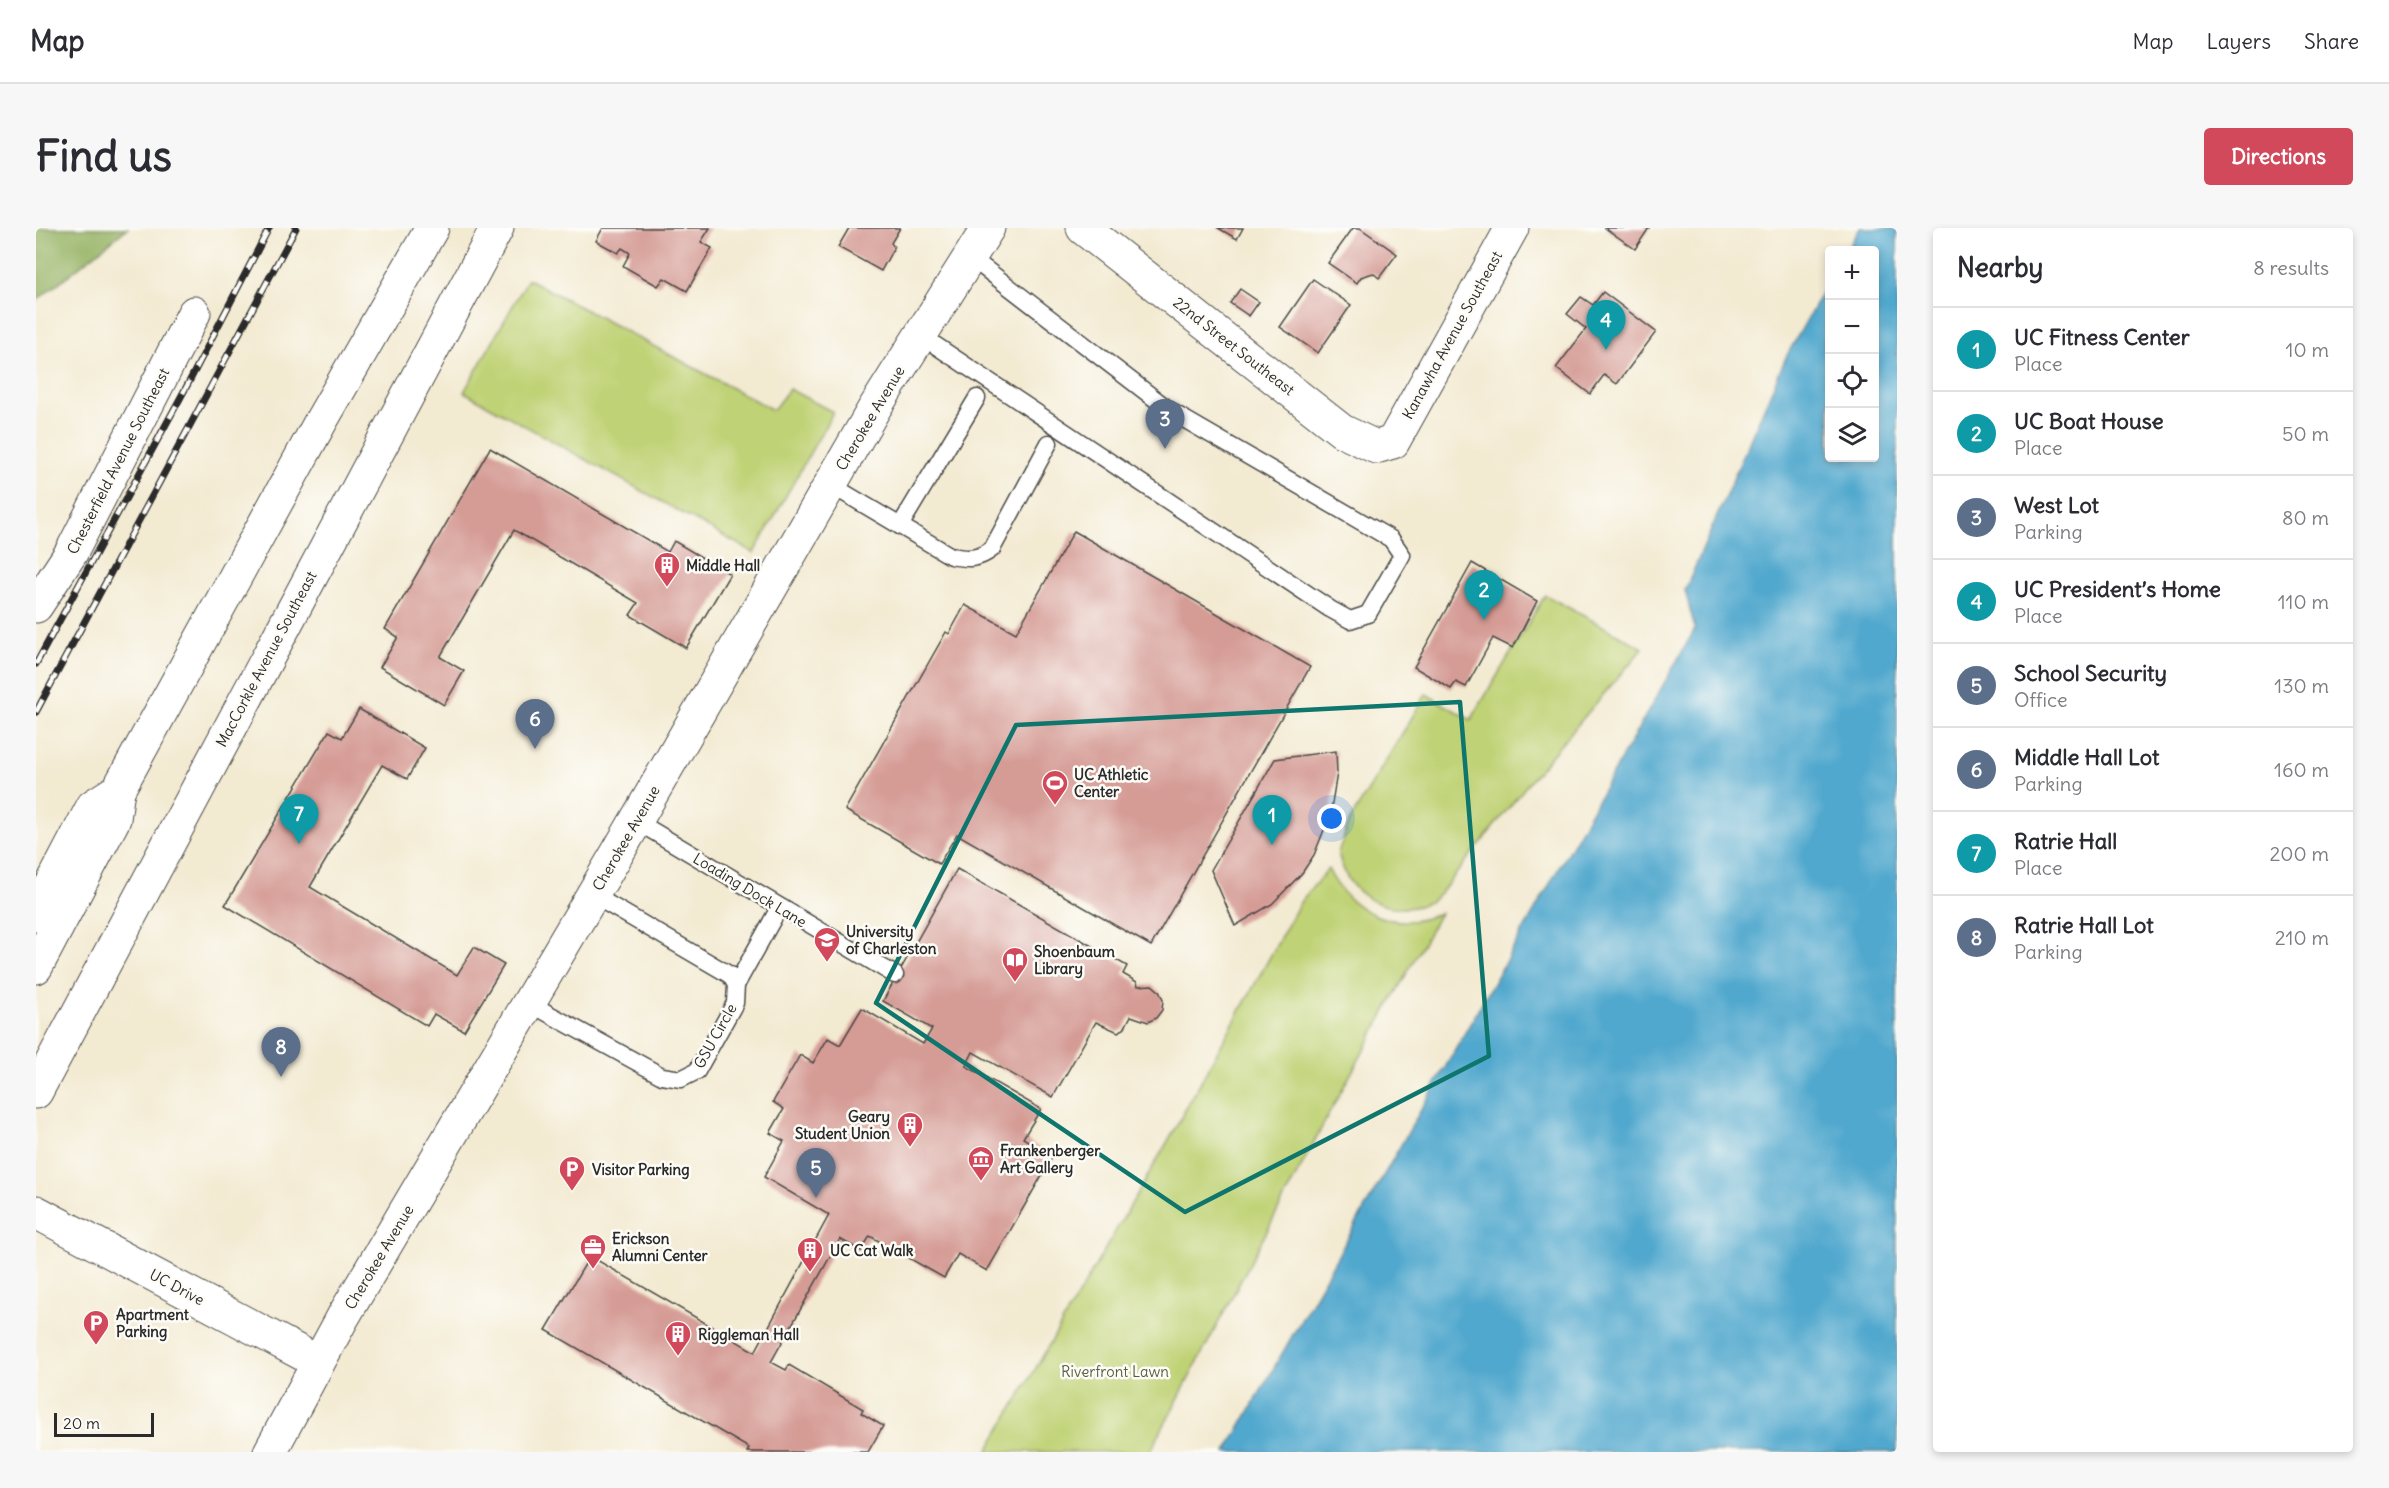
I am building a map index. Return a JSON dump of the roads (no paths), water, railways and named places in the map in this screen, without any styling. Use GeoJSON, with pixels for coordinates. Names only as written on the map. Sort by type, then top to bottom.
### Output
{"type":"FeatureCollection","features":[{"type":"Feature","properties":{"kind":"street"},"geometry":{"type":"LineString","coordinates":[[36,967],[114,819],[118,790],[321,421],[432,228]]}},
{"type":"Feature","properties":{"kind":"street","name":"MacCorkle Avenue Southeast"},"geometry":{"type":"LineString","coordinates":[[36,1092],[497,228]]}},
{"type":"Feature","properties":{"kind":"street","name":"Cherokee Avenue"},"geometry":{"type":"LineString","coordinates":[[270,1452],[318,1362],[593,896],[874,409],[988,228]]}},
{"type":"Feature","properties":{"kind":"street","name":"22nd Street Southeast"},"geometry":{"type":"LineString","coordinates":[[1083,228],[1342,431],[1376,447],[1393,442]]}},
{"type":"Feature","properties":{"kind":"street","name":"Kanawha Avenue Southeast"},"geometry":{"type":"LineString","coordinates":[[1393,442],[1512,228]]}},
{"type":"Feature","properties":{"kind":"street","name":"Chesterfield Avenue Southeast"},"geometry":{"type":"LineString","coordinates":[[36,606],[71,553],[194,313]]}},
{"type":"Feature","properties":{"kind":"street"},"geometry":{"type":"LineString","coordinates":[[36,915],[93,806],[118,790]]}},
{"type":"Feature","properties":{"kind":"street","name":"UC Drive"},"geometry":{"type":"LineString","coordinates":[[36,1212],[318,1362]]}},
{"type":"Feature","properties":{"kind":"lane"},"geometry":{"type":"LineString","coordinates":[[920,335],[1330,609],[1350,620],[1368,614],[1402,555],[1391,539],[1172,412],[970,257]]}},
{"type":"Feature","properties":{"kind":"lane"},"geometry":{"type":"LineString","coordinates":[[900,526],[977,398]]}},
{"type":"Feature","properties":{"kind":"lane"},"geometry":{"type":"LineString","coordinates":[[831,485],[951,556],[969,559],[982,556],[992,549],[1048,443]]}},
{"type":"Feature","properties":{"kind":"lane","name":"Loading Dock Lane"},"geometry":{"type":"LineString","coordinates":[[636,821],[895,975]]}},
{"type":"Feature","properties":{"kind":"lane","name":"GSU Circle"},"geometry":{"type":"LineString","coordinates":[[530,1003],[662,1076],[681,1079],[697,1071],[735,1002],[736,985],[730,975],[593,896]]}},
{"type":"Feature","properties":{"kind":"lane"},"geometry":{"type":"LineString","coordinates":[[736,985],[779,908]]}},
{"type":"Feature","properties":{"kind":"water"},"geometry":{"type":"Polygon","coordinates":[[[1860,228],[1897,228],[1897,1452],[1226,1452],[1695,629],[1685,590],[1786,357],[1825,287],[1825,462],[1879,462],[1879,246],[1849,246],[1860,228]]]}},
{"type":"Feature","properties":{"kind":"railway"},"geometry":{"type":"LineString","coordinates":[[36,664],[189,382],[269,228]]}},
{"type":"Feature","properties":{"kind":"railway"},"geometry":{"type":"LineString","coordinates":[[36,712],[296,228]]}},
{"type":"Feature","properties":{"kind":"place","name":"UC President’s Home"},"geometry":{"type":"Point","coordinates":[1606,350]}},
{"type":"Feature","properties":{"kind":"place","name":"West Lot"},"geometry":{"type":"Point","coordinates":[1165,449]}},
{"type":"Feature","properties":{"kind":"place","name":"Middle Hall"},"geometry":{"type":"Point","coordinates":[667,588]}},
{"type":"Feature","properties":{"kind":"place","name":"UC Boat House"},"geometry":{"type":"Point","coordinates":[1484,620]}},
{"type":"Feature","properties":{"kind":"place","name":"Middle Hall Lot"},"geometry":{"type":"Point","coordinates":[535,749]}},
{"type":"Feature","properties":{"kind":"place","name":"UC Athletic Center"},"geometry":{"type":"Point","coordinates":[1055,806]}},
{"type":"Feature","properties":{"kind":"place","name":"Ratrie Hall"},"geometry":{"type":"Point","coordinates":[299,844]}},
{"type":"Feature","properties":{"kind":"place","name":"UC Fitness Center"},"geometry":{"type":"Point","coordinates":[1272,845]}},
{"type":"Feature","properties":{"kind":"place","name":"University of Charleston"},"geometry":{"type":"Point","coordinates":[827,963]}},
{"type":"Feature","properties":{"kind":"place","name":"Shoenbaum Library"},"geometry":{"type":"Point","coordinates":[1015,983]}},
{"type":"Feature","properties":{"kind":"place","name":"Ratrie Hall Lot"},"geometry":{"type":"Point","coordinates":[281,1077]}},
{"type":"Feature","properties":{"kind":"place","name":"Geary Student Union"},"geometry":{"type":"Point","coordinates":[910,1148]}},
{"type":"Feature","properties":{"kind":"place","name":"Frankenberger Art Gallery"},"geometry":{"type":"Point","coordinates":[981,1182]}},
{"type":"Feature","properties":{"kind":"place","name":"Visitor Parking"},"geometry":{"type":"Point","coordinates":[572,1192]}},
{"type":"Feature","properties":{"kind":"place","name":"School Security"},"geometry":{"type":"Point","coordinates":[816,1198]}},
{"type":"Feature","properties":{"kind":"place","name":"Erickson Alumni Center"},"geometry":{"type":"Point","coordinates":[593,1270]}},
{"type":"Feature","properties":{"kind":"place","name":"UC Cat Walk"},"geometry":{"type":"Point","coordinates":[810,1273]}},
{"type":"Feature","properties":{"kind":"place","name":"Apartment Parking"},"geometry":{"type":"Point","coordinates":[96,1346]}},
{"type":"Feature","properties":{"kind":"place","name":"Riggleman Hall"},"geometry":{"type":"Point","coordinates":[678,1357]}},
{"type":"Feature","properties":{"kind":"park label","name":"Riverfront Lawn"},"geometry":{"type":"Point","coordinates":[1115,1371]}}]}
